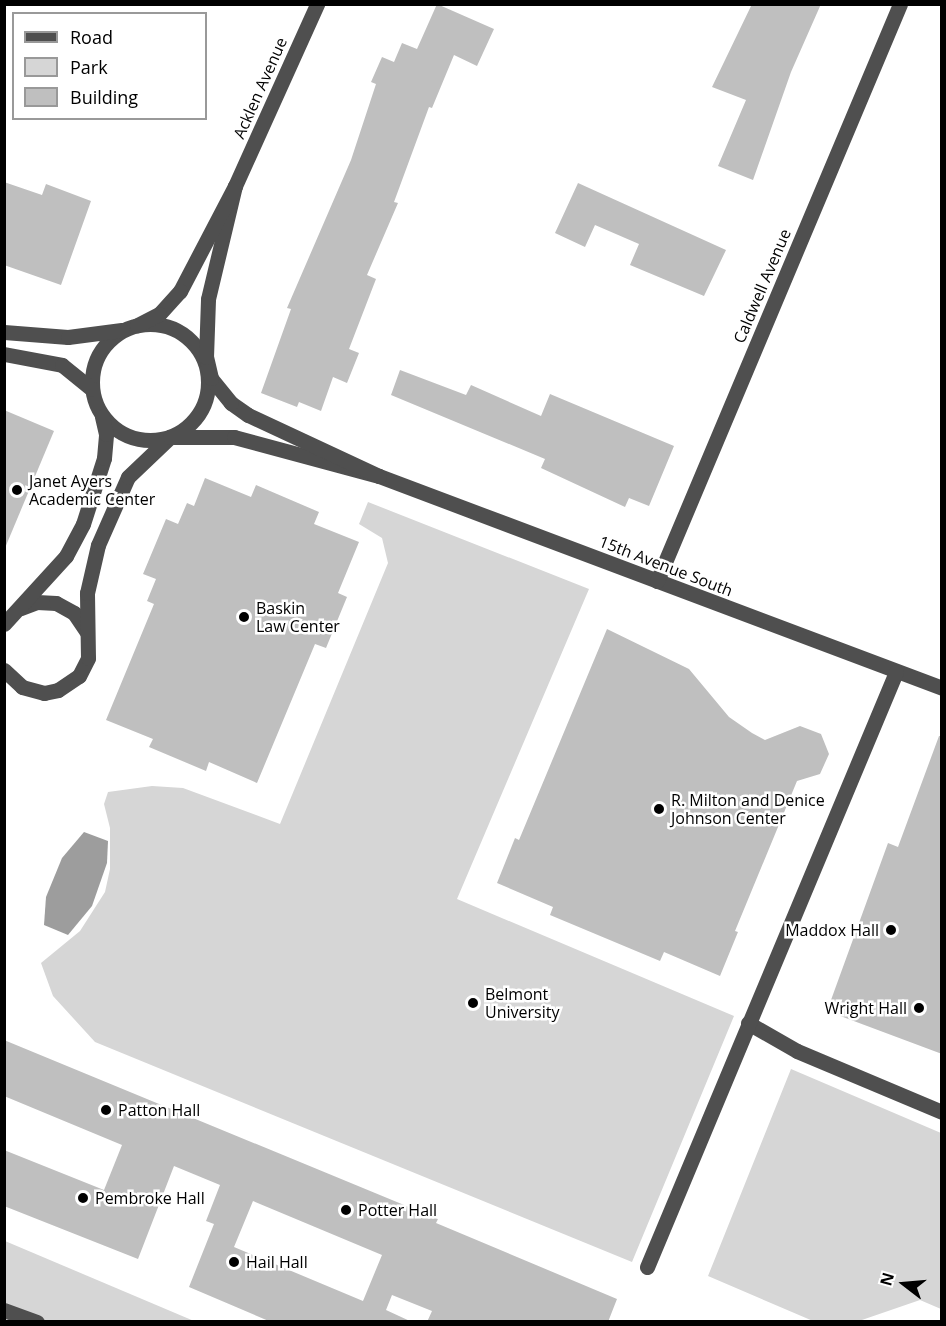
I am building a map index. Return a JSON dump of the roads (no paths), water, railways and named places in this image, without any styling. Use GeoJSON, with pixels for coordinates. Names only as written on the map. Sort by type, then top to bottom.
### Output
{"type":"FeatureCollection","features":[{"type":"Feature","properties":{"kind":"street","name":"Acklen Avenue"},"geometry":{"type":"LineString","coordinates":[[131,327],[159,314],[180,291],[235,186],[317,4]]}},
{"type":"Feature","properties":{"kind":"street","name":"Caldwell Avenue"},"geometry":{"type":"LineString","coordinates":[[657,581],[900,4]]}},
{"type":"Feature","properties":{"kind":"street","name":"Acklen Avenue"},"geometry":{"type":"LineString","coordinates":[[207,370],[208,299],[235,186]]}},
{"type":"Feature","properties":{"kind":"street"},"geometry":{"type":"LineString","coordinates":[[4,332],[68,337],[161,324],[184,334],[196,346],[207,370],[207,394],[199,414],[170,437],[128,477],[98,545],[87,593],[90,647],[79,676],[66,687],[44,693],[22,687],[4,670]]}},
{"type":"Feature","properties":{"kind":"street"},"geometry":{"type":"LineString","coordinates":[[8,620],[66,556],[94,500],[106,438],[93,389],[93,374],[100,351],[131,327]]}},
{"type":"Feature","properties":{"kind":"street"},"geometry":{"type":"LineString","coordinates":[[4,354],[62,365],[93,389]]}},
{"type":"Feature","properties":{"kind":"street","name":"15th Avenue South"},"geometry":{"type":"LineString","coordinates":[[207,370],[215,385],[239,409],[379,476],[942,688]]}},
{"type":"Feature","properties":{"kind":"street"},"geometry":{"type":"LineString","coordinates":[[98,408],[122,434],[147,440],[170,437]]}},
{"type":"Feature","properties":{"kind":"street","name":"15th Avenue South"},"geometry":{"type":"LineString","coordinates":[[170,437],[234,437],[379,476]]}},
{"type":"Feature","properties":{"kind":"street"},"geometry":{"type":"LineString","coordinates":[[8,620],[37,602],[64,606],[81,621],[90,647]]}},
{"type":"Feature","properties":{"kind":"street"},"geometry":{"type":"LineString","coordinates":[[647,1267],[896,672]]}},
{"type":"Feature","properties":{"kind":"street"},"geometry":{"type":"LineString","coordinates":[[748,1023],[797,1051],[942,1112]]}},
{"type":"Feature","properties":{"kind":"street"},"geometry":{"type":"LineString","coordinates":[[4,1310],[36,1322]]}},
{"type":"Feature","properties":{"kind":"place","name":"Janet Ayers Academic Center"},"geometry":{"type":"Point","coordinates":[17,490]}},
{"type":"Feature","properties":{"kind":"place","name":"Baskin Law Center"},"geometry":{"type":"Point","coordinates":[244,617]}},
{"type":"Feature","properties":{"kind":"place","name":"R. Milton and Denice Johnson Center"},"geometry":{"type":"Point","coordinates":[659,809]}},
{"type":"Feature","properties":{"kind":"place","name":"Maddox Hall"},"geometry":{"type":"Point","coordinates":[891,930]}},
{"type":"Feature","properties":{"kind":"place","name":"Belmont University"},"geometry":{"type":"Point","coordinates":[473,1003]}},
{"type":"Feature","properties":{"kind":"place","name":"Wright Hall"},"geometry":{"type":"Point","coordinates":[919,1008]}},
{"type":"Feature","properties":{"kind":"place","name":"Patton Hall"},"geometry":{"type":"Point","coordinates":[106,1110]}},
{"type":"Feature","properties":{"kind":"place","name":"Pembroke Hall"},"geometry":{"type":"Point","coordinates":[83,1198]}},
{"type":"Feature","properties":{"kind":"place","name":"Potter Hall"},"geometry":{"type":"Point","coordinates":[346,1210]}},
{"type":"Feature","properties":{"kind":"place","name":"Hail Hall"},"geometry":{"type":"Point","coordinates":[234,1262]}}]}
